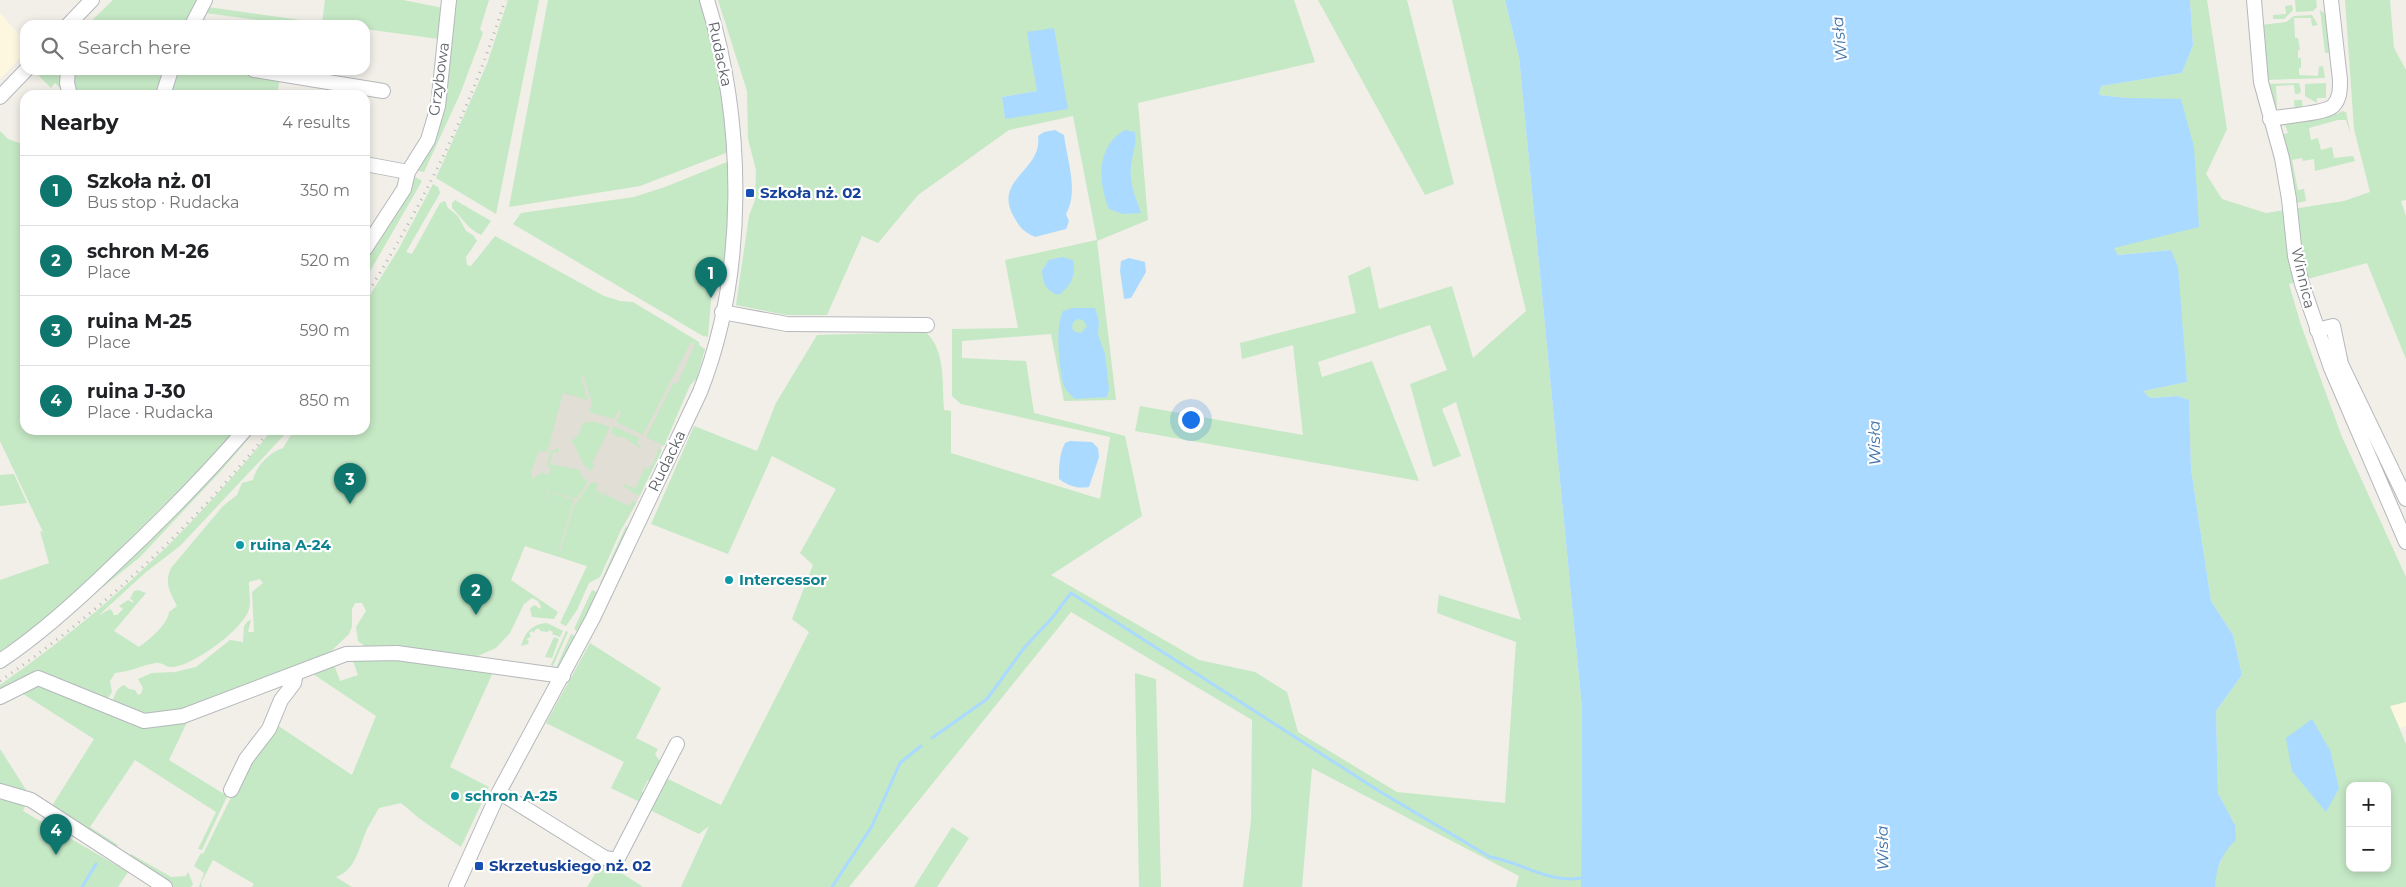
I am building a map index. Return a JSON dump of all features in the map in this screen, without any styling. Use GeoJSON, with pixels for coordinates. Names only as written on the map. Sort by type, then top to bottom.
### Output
{"type":"FeatureCollection","features":[{"type":"Feature","properties":{"kind":"street"},"geometry":{"type":"LineString","coordinates":[[73,20],[92,0]]}},
{"type":"Feature","properties":{"kind":"street"},"geometry":{"type":"LineString","coordinates":[[195,20],[205,0]]}},
{"type":"Feature","properties":{"kind":"street","name":"Grzybowa"},"geometry":{"type":"LineString","coordinates":[[370,232],[404,189],[408,172],[428,140],[438,106],[449,0]]}},
{"type":"Feature","properties":{"kind":"street","name":"Rudacka"},"geometry":{"type":"LineString","coordinates":[[456,887],[500,792],[593,618],[700,392],[714,351],[722,312],[734,230],[735,154],[729,95],[707,0]]}},
{"type":"Feature","properties":{"kind":"street","name":"Winnica"},"geometry":{"type":"LineString","coordinates":[[2254,0],[2259,66],[2270,119],[2282,158],[2289,198],[2295,256],[2317,330],[2331,368],[2406,542]]}},
{"type":"Feature","properties":{"kind":"street"},"geometry":{"type":"LineString","coordinates":[[2270,119],[2328,109],[2337,101],[2340,80],[2331,0]]}},
{"type":"Feature","properties":{"kind":"street"},"geometry":{"type":"LineString","coordinates":[[0,97],[21,75]]}},
{"type":"Feature","properties":{"kind":"street"},"geometry":{"type":"LineString","coordinates":[[68,75],[69,90]]}},
{"type":"Feature","properties":{"kind":"street"},"geometry":{"type":"LineString","coordinates":[[164,90],[169,75]]}},
{"type":"Feature","properties":{"kind":"street"},"geometry":{"type":"LineString","coordinates":[[286,75],[382,90]]}},
{"type":"Feature","properties":{"kind":"street"},"geometry":{"type":"LineString","coordinates":[[370,165],[408,172]]}},
{"type":"Feature","properties":{"kind":"street"},"geometry":{"type":"LineString","coordinates":[[722,312],[787,324],[927,325]]}},
{"type":"Feature","properties":{"kind":"street"},"geometry":{"type":"LineString","coordinates":[[2317,330],[2333,326],[2342,364],[2406,499]]}},
{"type":"Feature","properties":{"kind":"street"},"geometry":{"type":"LineString","coordinates":[[0,661],[61,614],[104,575],[217,462],[241,435]]}},
{"type":"Feature","properties":{"kind":"street"},"geometry":{"type":"LineString","coordinates":[[0,697],[38,678],[144,722],[184,716],[346,654],[367,652],[396,653],[563,676]]}},
{"type":"Feature","properties":{"kind":"street"},"geometry":{"type":"LineString","coordinates":[[231,790],[246,758],[269,729],[283,696],[294,682],[292,674]]}},
{"type":"Feature","properties":{"kind":"street"},"geometry":{"type":"LineString","coordinates":[[500,792],[605,858],[617,860],[677,744]]}},
{"type":"Feature","properties":{"kind":"street"},"geometry":{"type":"LineString","coordinates":[[0,791],[31,800],[166,887]]}},
{"type":"Feature","properties":{"kind":"shaded area"},"geometry":{"type":"Polygon","coordinates":[[[0,13],[20,36],[20,58],[0,79],[0,13]]]}},
{"type":"Feature","properties":{"kind":"shaded area"},"geometry":{"type":"Polygon","coordinates":[[[632,304],[704,350],[696,379],[690,385],[636,504],[621,530],[587,566],[528,547],[537,515],[514,508],[539,406],[632,304]]]}},
{"type":"Feature","properties":{"kind":"shaded area"},"geometry":{"type":"Polygon","coordinates":[[[2406,702],[2406,726],[2400,728],[2390,706],[2406,702]]]}},
{"type":"Feature","properties":{"kind":"green space"},"geometry":{"type":"Polygon","coordinates":[[[113,0],[199,0],[189,20],[92,20],[113,0]]]}},
{"type":"Feature","properties":{"kind":"green space"},"geometry":{"type":"Polygon","coordinates":[[[325,0],[403,0],[443,8],[439,39],[370,30],[370,20],[322,20],[325,0]]]}},
{"type":"Feature","properties":{"kind":"green space"},"geometry":{"type":"Polygon","coordinates":[[[456,0],[489,0],[480,29],[483,33],[460,94],[424,172],[413,170],[443,86],[451,51],[448,37],[456,0]]]}},
{"type":"Feature","properties":{"kind":"green space"},"geometry":{"type":"Polygon","coordinates":[[[508,0],[539,0],[496,214],[436,178],[487,64],[508,0]]]}},
{"type":"Feature","properties":{"kind":"green space"},"geometry":{"type":"Polygon","coordinates":[[[548,0],[701,0],[722,83],[731,151],[640,186],[509,207],[548,0]]]}},
{"type":"Feature","properties":{"kind":"green space"},"geometry":{"type":"Polygon","coordinates":[[[718,0],[1294,0],[1315,62],[1138,103],[1148,220],[1097,241],[1116,400],[1064,401],[1051,334],[962,341],[962,358],[1026,361],[1034,413],[1125,436],[1142,516],[1051,575],[1199,660],[1255,672],[1287,692],[1298,732],[1397,792],[1505,803],[1516,642],[1437,613],[1439,595],[1521,620],[1456,402],[1442,409],[1461,456],[1433,467],[1410,384],[1447,370],[1430,325],[1318,362],[1322,377],[1372,361],[1419,481],[1135,431],[1140,406],[1303,435],[1293,345],[1242,359],[1240,343],[1356,313],[1348,276],[1370,266],[1379,309],[1452,286],[1473,358],[1526,311],[1452,0],[1505,0],[1519,57],[1582,708],[1581,887],[1516,887],[1519,876],[1312,768],[1302,887],[1243,887],[1251,820],[1252,720],[1071,612],[849,887],[681,887],[709,826],[699,834],[648,809],[664,777],[721,805],[809,632],[792,619],[813,565],[800,553],[836,489],[772,456],[728,554],[651,524],[694,426],[757,451],[776,403],[817,335],[926,332],[937,349],[940,358],[944,410],[951,411],[951,453],[1100,499],[1110,437],[961,404],[952,396],[952,329],[1018,328],[1005,260],[1097,240],[1073,116],[1009,130],[918,195],[878,243],[862,236],[827,315],[786,315],[736,305],[749,216],[755,200],[756,170],[748,139],[747,91],[718,0]],[[1037,91],[1002,97],[1005,119],[1037,91]]]}},
{"type":"Feature","properties":{"kind":"green space"},"geometry":{"type":"Polygon","coordinates":[[[1318,0],[1407,0],[1454,184],[1425,195],[1318,0]]]}},
{"type":"Feature","properties":{"kind":"green space"},"geometry":{"type":"Polygon","coordinates":[[[2190,0],[2207,0],[2227,129],[2206,174],[2222,199],[2266,213],[2344,201],[2370,192],[2354,129],[2345,0],[2390,0],[2394,48],[2406,70],[2406,200],[2401,201],[2406,216],[2406,359],[2367,263],[2289,284],[2301,325],[2342,437],[2406,577],[2406,702],[2390,706],[2406,744],[2406,887],[2215,887],[2215,877],[2235,825],[2218,793],[2216,711],[2242,675],[2233,635],[2211,601],[2191,469],[2189,400],[2178,396],[2150,398],[2142,391],[2187,382],[2171,250],[2118,255],[2113,248],[2127,98],[2099,95],[2101,86],[2182,73],[2193,45],[2190,0]]]}},
{"type":"Feature","properties":{"kind":"green space"},"geometry":{"type":"Polygon","coordinates":[[[2295,0],[2316,0],[2317,7],[2313,11],[2296,12],[2295,0]]]}},
{"type":"Feature","properties":{"kind":"green space"},"geometry":{"type":"Polygon","coordinates":[[[2292,5],[2293,10],[2284,19],[2273,19],[2273,15],[2286,14],[2285,6],[2292,5]]]}},
{"type":"Feature","properties":{"kind":"green space"},"geometry":{"type":"Polygon","coordinates":[[[208,7],[301,20],[259,20],[205,13],[208,7]]]}},
{"type":"Feature","properties":{"kind":"green space"},"geometry":{"type":"Polygon","coordinates":[[[2320,10],[2329,22],[2330,52],[2328,53],[2325,53],[2320,10]]]}},
{"type":"Feature","properties":{"kind":"green space"},"geometry":{"type":"Polygon","coordinates":[[[2312,15],[2318,25],[2312,26],[2311,18],[2294,18],[2295,38],[2298,38],[2300,50],[2298,50],[2298,58],[2301,58],[2299,75],[2318,76],[2319,67],[2323,66],[2325,78],[2266,80],[2261,25],[2286,22],[2294,16],[2312,15]]]}},
{"type":"Feature","properties":{"kind":"green space"},"geometry":{"type":"Polygon","coordinates":[[[38,75],[63,75],[62,90],[55,83],[51,88],[38,75]]]}},
{"type":"Feature","properties":{"kind":"green space"},"geometry":{"type":"Polygon","coordinates":[[[73,75],[165,75],[161,90],[75,90],[73,75]]]}},
{"type":"Feature","properties":{"kind":"green space"},"geometry":{"type":"Polygon","coordinates":[[[175,75],[264,75],[280,78],[278,90],[172,90],[175,75]]]}},
{"type":"Feature","properties":{"kind":"green space"},"geometry":{"type":"Polygon","coordinates":[[[2299,83],[2301,91],[2299,94],[2295,94],[2294,85],[2276,86],[2277,111],[2295,110],[2294,100],[2302,100],[2303,110],[2274,114],[2267,84],[2299,83]]]}},
{"type":"Feature","properties":{"kind":"green space"},"geometry":{"type":"Polygon","coordinates":[[[2326,83],[2326,98],[2317,98],[2317,103],[2305,96],[2305,84],[2326,83]]]}},
{"type":"Feature","properties":{"kind":"green space"},"geometry":{"type":"Polygon","coordinates":[[[2332,111],[2337,114],[2342,111],[2346,112],[2351,135],[2346,120],[2338,120],[2309,128],[2311,140],[2318,138],[2321,150],[2332,147],[2334,158],[2353,156],[2355,161],[2315,171],[2314,159],[2303,161],[2302,158],[2292,160],[2298,190],[2304,189],[2306,201],[2297,203],[2281,135],[2288,133],[2285,125],[2279,126],[2277,120],[2332,111]]]}},
{"type":"Feature","properties":{"kind":"green space"},"geometry":{"type":"Polygon","coordinates":[[[0,131],[8,139],[20,143],[20,435],[234,435],[58,611],[0,659],[0,580],[49,563],[40,531],[43,532],[0,441],[0,131]]]}},
{"type":"Feature","properties":{"kind":"green space"},"geometry":{"type":"Polygon","coordinates":[[[732,160],[729,250],[716,286],[712,288],[708,337],[703,336],[513,224],[521,213],[634,197],[665,187],[732,160]]]}},
{"type":"Feature","properties":{"kind":"green space"},"geometry":{"type":"Polygon","coordinates":[[[410,174],[422,181],[370,271],[370,247],[410,174]]]}},
{"type":"Feature","properties":{"kind":"green space"},"geometry":{"type":"Polygon","coordinates":[[[433,184],[438,187],[440,193],[406,252],[412,254],[440,203],[445,201],[448,208],[458,216],[466,231],[473,235],[477,241],[466,257],[467,265],[471,266],[495,236],[604,296],[620,301],[633,302],[699,342],[699,345],[705,349],[697,378],[690,385],[664,446],[646,437],[673,383],[677,384],[695,344],[691,342],[643,435],[616,422],[621,413],[619,410],[614,419],[589,412],[592,403],[583,375],[581,377],[588,400],[563,393],[547,452],[539,451],[531,473],[533,479],[542,472],[548,475],[551,468],[547,466],[549,452],[559,448],[558,453],[553,452],[550,464],[580,470],[581,476],[588,482],[576,499],[548,491],[545,503],[549,492],[574,500],[559,550],[549,548],[560,551],[574,506],[591,482],[598,484],[596,490],[602,493],[598,507],[606,487],[604,494],[629,506],[633,500],[636,503],[621,530],[600,577],[589,583],[577,610],[566,626],[560,623],[587,566],[525,546],[511,580],[558,612],[554,619],[532,617],[530,608],[535,605],[540,609],[541,607],[538,601],[532,598],[524,604],[510,633],[496,648],[473,658],[366,647],[358,641],[356,627],[366,611],[362,603],[355,603],[352,609],[352,627],[349,634],[325,657],[170,716],[145,716],[112,704],[117,690],[121,686],[124,685],[129,689],[135,690],[138,695],[141,694],[143,688],[138,679],[152,673],[175,672],[196,667],[230,640],[243,642],[244,626],[248,621],[251,620],[248,632],[254,632],[252,592],[263,583],[260,579],[249,582],[250,606],[245,617],[216,646],[203,655],[179,666],[168,667],[156,663],[115,673],[110,681],[112,692],[106,701],[49,679],[0,695],[0,685],[76,628],[178,535],[210,502],[268,435],[284,435],[180,546],[146,572],[98,616],[110,609],[113,615],[117,615],[123,609],[119,606],[128,600],[133,603],[133,600],[130,599],[134,591],[138,590],[146,593],[114,631],[139,647],[157,631],[165,622],[169,612],[177,606],[168,583],[171,568],[223,506],[237,495],[242,483],[253,480],[264,460],[283,448],[291,435],[370,435],[370,295],[398,250],[433,184]]]}},
{"type":"Feature","properties":{"kind":"green space"},"geometry":{"type":"Polygon","coordinates":[[[455,200],[491,221],[481,235],[476,233],[452,208],[452,203],[455,200]]]}},
{"type":"Feature","properties":{"kind":"green space"},"geometry":{"type":"Polygon","coordinates":[[[591,421],[610,427],[592,463],[594,465],[592,470],[588,472],[589,468],[584,466],[574,444],[571,442],[579,434],[583,422],[590,423],[591,421]]]}},
{"type":"Feature","properties":{"kind":"green space"},"geometry":{"type":"Polygon","coordinates":[[[614,426],[639,438],[637,444],[641,446],[640,448],[621,436],[620,438],[611,433],[614,426]]]}},
{"type":"Feature","properties":{"kind":"green space"},"geometry":{"type":"Polygon","coordinates":[[[244,435],[252,435],[220,472],[139,558],[88,599],[86,595],[244,435]]]}},
{"type":"Feature","properties":{"kind":"green space"},"geometry":{"type":"Polygon","coordinates":[[[659,448],[662,450],[640,495],[636,495],[625,487],[622,488],[625,484],[635,489],[645,467],[648,469],[653,463],[659,448]]]}},
{"type":"Feature","properties":{"kind":"green space"},"geometry":{"type":"Polygon","coordinates":[[[14,474],[27,503],[0,506],[0,475],[14,474]]]}},
{"type":"Feature","properties":{"kind":"green space"},"geometry":{"type":"Polygon","coordinates":[[[626,526],[629,530],[603,584],[600,583],[626,526]]]}},
{"type":"Feature","properties":{"kind":"green space"},"geometry":{"type":"Polygon","coordinates":[[[592,590],[599,593],[581,631],[578,632],[574,629],[592,590]]]}},
{"type":"Feature","properties":{"kind":"green space"},"geometry":{"type":"Polygon","coordinates":[[[547,623],[563,631],[560,637],[552,634],[553,632],[549,630],[548,632],[540,631],[539,628],[534,633],[532,631],[529,633],[531,636],[526,640],[529,641],[528,644],[521,646],[525,637],[533,627],[547,623]]]}},
{"type":"Feature","properties":{"kind":"green space"},"geometry":{"type":"Polygon","coordinates":[[[566,631],[568,632],[553,666],[551,665],[566,631]]]}},
{"type":"Feature","properties":{"kind":"green space"},"geometry":{"type":"Polygon","coordinates":[[[571,634],[576,637],[562,667],[555,670],[571,634]]]}},
{"type":"Feature","properties":{"kind":"green space"},"geometry":{"type":"Polygon","coordinates":[[[554,637],[559,639],[552,658],[545,657],[554,637]]]}},
{"type":"Feature","properties":{"kind":"green space"},"geometry":{"type":"Polygon","coordinates":[[[590,643],[661,688],[636,738],[658,749],[655,754],[661,763],[652,783],[648,780],[642,791],[645,795],[642,803],[611,788],[624,762],[546,723],[590,643]]]}},
{"type":"Feature","properties":{"kind":"green space"},"geometry":{"type":"Polygon","coordinates":[[[367,656],[495,668],[450,767],[489,787],[461,847],[420,819],[401,803],[379,808],[367,829],[352,863],[343,874],[336,877],[352,887],[252,887],[254,884],[213,860],[201,883],[202,887],[199,887],[204,873],[194,866],[201,853],[203,854],[253,753],[277,725],[352,775],[376,716],[313,674],[323,667],[335,667],[340,681],[358,675],[353,661],[356,658],[367,656]]]}},
{"type":"Feature","properties":{"kind":"green space"},"geometry":{"type":"Polygon","coordinates":[[[1135,673],[1156,679],[1161,887],[1139,887],[1135,673]]]}},
{"type":"Feature","properties":{"kind":"green space"},"geometry":{"type":"Polygon","coordinates":[[[26,687],[46,687],[140,723],[189,718],[169,760],[224,794],[227,789],[229,792],[202,850],[198,849],[216,812],[135,760],[90,827],[118,845],[115,850],[50,809],[94,739],[20,692],[26,687]]]}},
{"type":"Feature","properties":{"kind":"green space"},"geometry":{"type":"Polygon","coordinates":[[[0,749],[30,796],[0,788],[0,749]]]}},
{"type":"Feature","properties":{"kind":"green space"},"geometry":{"type":"Polygon","coordinates":[[[0,798],[25,806],[23,811],[128,872],[118,887],[0,887],[0,798]]]}},
{"type":"Feature","properties":{"kind":"green space"},"geometry":{"type":"Polygon","coordinates":[[[952,827],[969,838],[937,887],[914,887],[952,827]]]}},
{"type":"Feature","properties":{"kind":"green space"},"geometry":{"type":"Polygon","coordinates":[[[131,854],[171,877],[186,876],[188,872],[193,884],[191,887],[172,887],[129,859],[131,854]]]}},
{"type":"Feature","properties":{"kind":"green space"},"geometry":{"type":"Polygon","coordinates":[[[603,861],[643,887],[587,887],[603,861]]]}},
{"type":"Feature","properties":{"kind":"water","name":"Wisła"},"geometry":{"type":"Polygon","coordinates":[[[1505,0],[2190,0],[2193,45],[2182,73],[2101,86],[2099,95],[2127,98],[2181,99],[2194,147],[2199,227],[2114,248],[2118,255],[2171,250],[2178,267],[2187,382],[2143,391],[2150,398],[2178,396],[2189,400],[2191,469],[2211,601],[2233,635],[2242,675],[2216,711],[2218,793],[2235,825],[2236,840],[2227,850],[2221,861],[2215,887],[1581,887],[1582,708],[1519,57],[1505,0]]]}},
{"type":"Feature","properties":{"kind":"water"},"geometry":{"type":"Polygon","coordinates":[[[1054,28],[1068,109],[1005,119],[1002,97],[1037,91],[1027,32],[1054,28]]]}},
{"type":"Feature","properties":{"kind":"water"},"geometry":{"type":"Polygon","coordinates":[[[1055,130],[1064,135],[1071,175],[1072,195],[1066,214],[1069,221],[1066,229],[1035,237],[1023,229],[1016,221],[1009,204],[1009,193],[1013,184],[1033,158],[1038,148],[1038,136],[1044,132],[1055,130]]]}},
{"type":"Feature","properties":{"kind":"water"},"geometry":{"type":"Polygon","coordinates":[[[1125,130],[1135,132],[1131,179],[1141,213],[1123,214],[1109,209],[1105,199],[1102,177],[1104,155],[1109,145],[1125,130]]]}},
{"type":"Feature","properties":{"kind":"water"},"geometry":{"type":"Polygon","coordinates":[[[1062,257],[1073,260],[1074,271],[1072,280],[1067,288],[1059,295],[1048,289],[1043,279],[1042,270],[1049,260],[1062,257]]]}},
{"type":"Feature","properties":{"kind":"water"},"geometry":{"type":"Polygon","coordinates":[[[1129,258],[1145,262],[1146,272],[1131,298],[1124,299],[1120,271],[1121,261],[1129,258]]]}},
{"type":"Feature","properties":{"kind":"water"},"geometry":{"type":"Polygon","coordinates":[[[1072,308],[1095,308],[1099,321],[1098,335],[1105,354],[1109,389],[1107,397],[1075,399],[1065,388],[1058,346],[1059,327],[1063,311],[1072,308]],[[1078,319],[1073,322],[1072,328],[1075,332],[1081,333],[1087,326],[1083,320],[1078,319]]]}},
{"type":"Feature","properties":{"kind":"water"},"geometry":{"type":"Polygon","coordinates":[[[1070,441],[1092,442],[1098,448],[1099,457],[1089,487],[1073,486],[1059,479],[1059,465],[1062,452],[1065,443],[1070,441]]]}},
{"type":"Feature","properties":{"kind":"water"},"geometry":{"type":"Polygon","coordinates":[[[2312,719],[2330,750],[2339,788],[2326,812],[2292,771],[2286,738],[2312,719]]]}},
{"type":"Feature","properties":{"kind":"waterway"},"geometry":{"type":"LineString","coordinates":[[932,738],[987,699],[1024,648],[1052,618],[1071,593],[1379,791],[1490,857],[1549,876],[1573,879],[1585,877]]}},
{"type":"Feature","properties":{"kind":"waterway"},"geometry":{"type":"LineString","coordinates":[[832,887],[872,826],[900,763],[921,746]]}},
{"type":"Feature","properties":{"kind":"waterway"},"geometry":{"type":"LineString","coordinates":[[82,887],[96,864]]}},
{"type":"Feature","properties":{"kind":"railway"},"geometry":{"type":"LineString","coordinates":[[370,289],[407,226],[445,153],[478,77],[505,0]]}},
{"type":"Feature","properties":{"kind":"railway"},"geometry":{"type":"LineString","coordinates":[[0,681],[74,626],[144,565],[210,500],[266,435]]}},
{"type":"Feature","properties":{"kind":"place","name":"Szkoła nż. 02"},"geometry":{"type":"Point","coordinates":[750,193]}},
{"type":"Feature","properties":{"kind":"place","name":"Szkoła nż. 01"},"geometry":{"type":"Point","coordinates":[711,298]}},
{"type":"Feature","properties":{"kind":"place","name":"ruina M-25"},"geometry":{"type":"Point","coordinates":[350,504]}},
{"type":"Feature","properties":{"kind":"place","name":"ruina A-24"},"geometry":{"type":"Point","coordinates":[240,545]}},
{"type":"Feature","properties":{"kind":"place","name":"Intercessor"},"geometry":{"type":"Point","coordinates":[729,580]}},
{"type":"Feature","properties":{"kind":"place","name":"schron M-26"},"geometry":{"type":"Point","coordinates":[476,615]}},
{"type":"Feature","properties":{"kind":"place","name":"schron A-25"},"geometry":{"type":"Point","coordinates":[455,796]}},
{"type":"Feature","properties":{"kind":"place","name":"ruina J-30"},"geometry":{"type":"Point","coordinates":[56,855]}},
{"type":"Feature","properties":{"kind":"place","name":"Skrzetuskiego nż. 02"},"geometry":{"type":"Point","coordinates":[479,866]}}]}
